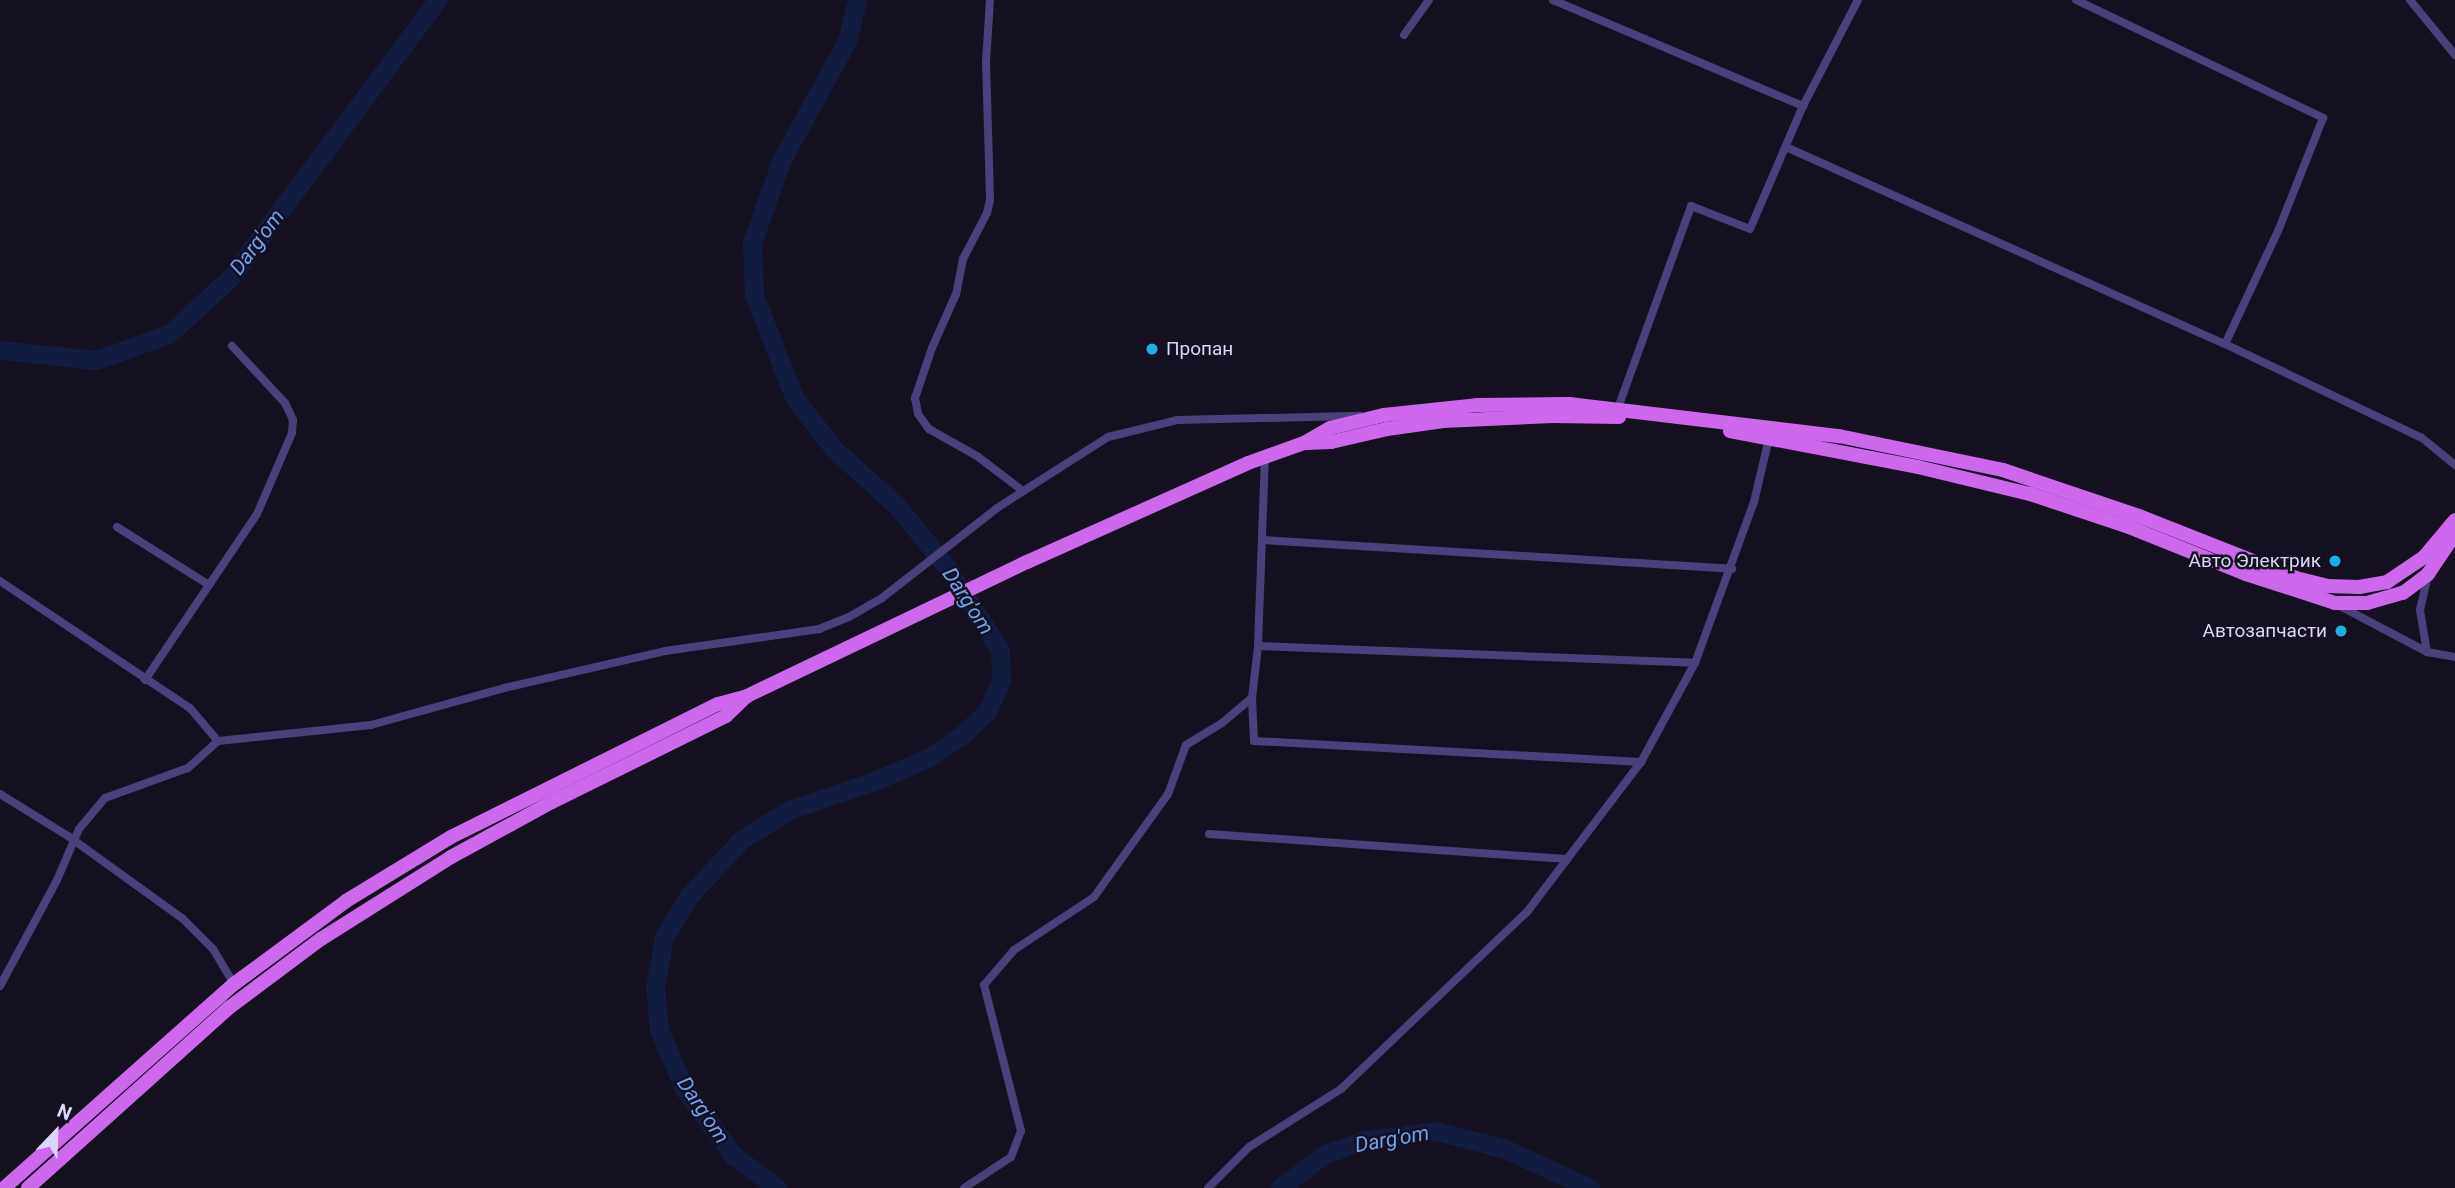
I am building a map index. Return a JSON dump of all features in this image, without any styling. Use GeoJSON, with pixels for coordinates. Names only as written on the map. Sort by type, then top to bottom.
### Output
{"type":"FeatureCollection","features":[{"type":"Feature","properties":{"kind":"main road"},"geometry":{"type":"LineString","coordinates":[[4,1188],[234,984],[346,901],[452,837],[719,704],[747,696],[1027,562],[1248,463],[1304,443],[1330,428],[1384,415],[1478,405],[1569,404],[1839,436],[2003,470],[2032,487],[2129,527],[2246,574],[2335,604],[2385,599],[2403,593],[2428,574],[2455,534]]}},
{"type":"Feature","properties":{"kind":"main road"},"geometry":{"type":"LineString","coordinates":[[1304,443],[1331,442],[1387,429],[1443,421],[1553,416],[1622,417],[1769,438],[2032,487],[2139,516],[2296,578],[2327,586],[2359,587],[2387,582],[2424,557],[2455,520]]}},
{"type":"Feature","properties":{"kind":"main road"},"geometry":{"type":"LineString","coordinates":[[27,1188],[230,1007],[321,939],[404,885],[541,808],[726,716],[747,696]]}},
{"type":"Feature","properties":{"kind":"main road"},"geometry":{"type":"LineString","coordinates":[[51,1146],[61,1157]]}},
{"type":"Feature","properties":{"kind":"street"},"geometry":{"type":"LineString","coordinates":[[990,0],[986,62],[990,200],[987,213],[963,259],[956,294],[932,348],[915,398],[918,414],[929,429],[977,456],[1023,491]]}},
{"type":"Feature","properties":{"kind":"street"},"geometry":{"type":"LineString","coordinates":[[1404,35],[1429,0]]}},
{"type":"Feature","properties":{"kind":"street"},"geometry":{"type":"LineString","coordinates":[[1553,0],[1803,106]]}},
{"type":"Feature","properties":{"kind":"street"},"geometry":{"type":"LineString","coordinates":[[1618,408],[1691,206],[1751,229],[1803,106],[1858,0]]}},
{"type":"Feature","properties":{"kind":"street"},"geometry":{"type":"LineString","coordinates":[[2076,0],[2323,118],[2278,231],[2225,344]]}},
{"type":"Feature","properties":{"kind":"street"},"geometry":{"type":"LineString","coordinates":[[2410,0],[2455,55]]}},
{"type":"Feature","properties":{"kind":"street"},"geometry":{"type":"LineString","coordinates":[[1786,147],[2225,344],[2422,438],[2455,466]]}},
{"type":"Feature","properties":{"kind":"street"},"geometry":{"type":"LineString","coordinates":[[145,680],[257,514],[292,433],[293,420],[276,391],[232,346]]}},
{"type":"Feature","properties":{"kind":"street"},"geometry":{"type":"LineString","coordinates":[[0,986],[75,843],[79,829],[105,798],[188,768],[218,741],[371,725],[503,688],[654,653],[794,634],[849,617],[881,598],[997,508],[1108,438],[1177,420],[1384,415]]}},
{"type":"Feature","properties":{"kind":"street"},"geometry":{"type":"LineString","coordinates":[[1208,1188],[1249,1147],[1341,1089],[1527,912],[1641,762],[1695,663],[1732,569],[1754,502],[1769,438]]}},
{"type":"Feature","properties":{"kind":"street"},"geometry":{"type":"LineString","coordinates":[[1265,459],[1258,646],[1252,698],[1254,741],[1641,762]]}},
{"type":"Feature","properties":{"kind":"street"},"geometry":{"type":"LineString","coordinates":[[117,527],[209,585]]}},
{"type":"Feature","properties":{"kind":"street"},"geometry":{"type":"LineString","coordinates":[[1262,540],[1732,569]]}},
{"type":"Feature","properties":{"kind":"street"},"geometry":{"type":"LineString","coordinates":[[2427,652],[2420,610],[2428,574]]}},
{"type":"Feature","properties":{"kind":"street"},"geometry":{"type":"LineString","coordinates":[[0,581],[190,708],[218,741]]}},
{"type":"Feature","properties":{"kind":"street"},"geometry":{"type":"LineString","coordinates":[[2335,604],[2355,617],[2427,652],[2455,657]]}},
{"type":"Feature","properties":{"kind":"street"},"geometry":{"type":"LineString","coordinates":[[1258,646],[1695,663]]}},
{"type":"Feature","properties":{"kind":"street"},"geometry":{"type":"LineString","coordinates":[[964,1188],[1011,1157],[1021,1131],[984,985],[1014,950],[1094,897],[1168,794],[1186,745],[1222,723],[1252,698]]}},
{"type":"Feature","properties":{"kind":"street"},"geometry":{"type":"LineString","coordinates":[[0,794],[183,919],[213,949],[234,984]]}},
{"type":"Feature","properties":{"kind":"street"},"geometry":{"type":"LineString","coordinates":[[1209,834],[1567,859]]}},
{"type":"Feature","properties":{"kind":"waterway","name":"Darg'om"},"geometry":{"type":"LineString","coordinates":[[0,350],[96,360],[169,334],[230,278],[437,0]]}},
{"type":"Feature","properties":{"kind":"waterway","name":"Darg'om"},"geometry":{"type":"LineString","coordinates":[[777,1188],[734,1156],[685,1090],[659,1030],[655,987],[664,937],[689,896],[741,840],[789,810],[874,781],[928,758],[961,736],[987,712],[1001,680],[1000,650],[947,567],[896,505],[834,449],[795,399],[754,295],[752,243],[781,161],[847,41],[857,0]]}},
{"type":"Feature","properties":{"kind":"waterway","name":"Darg'om"},"geometry":{"type":"LineString","coordinates":[[1280,1188],[1323,1155],[1364,1140],[1437,1131],[1505,1149],[1590,1188]]}},
{"type":"Feature","properties":{"kind":"place","name":"Пропан"},"geometry":{"type":"Point","coordinates":[1152,349]}},
{"type":"Feature","properties":{"kind":"place","name":"Авто Электрик"},"geometry":{"type":"Point","coordinates":[2335,561]}},
{"type":"Feature","properties":{"kind":"place","name":"Автозапчасти"},"geometry":{"type":"Point","coordinates":[2341,631]}}]}
